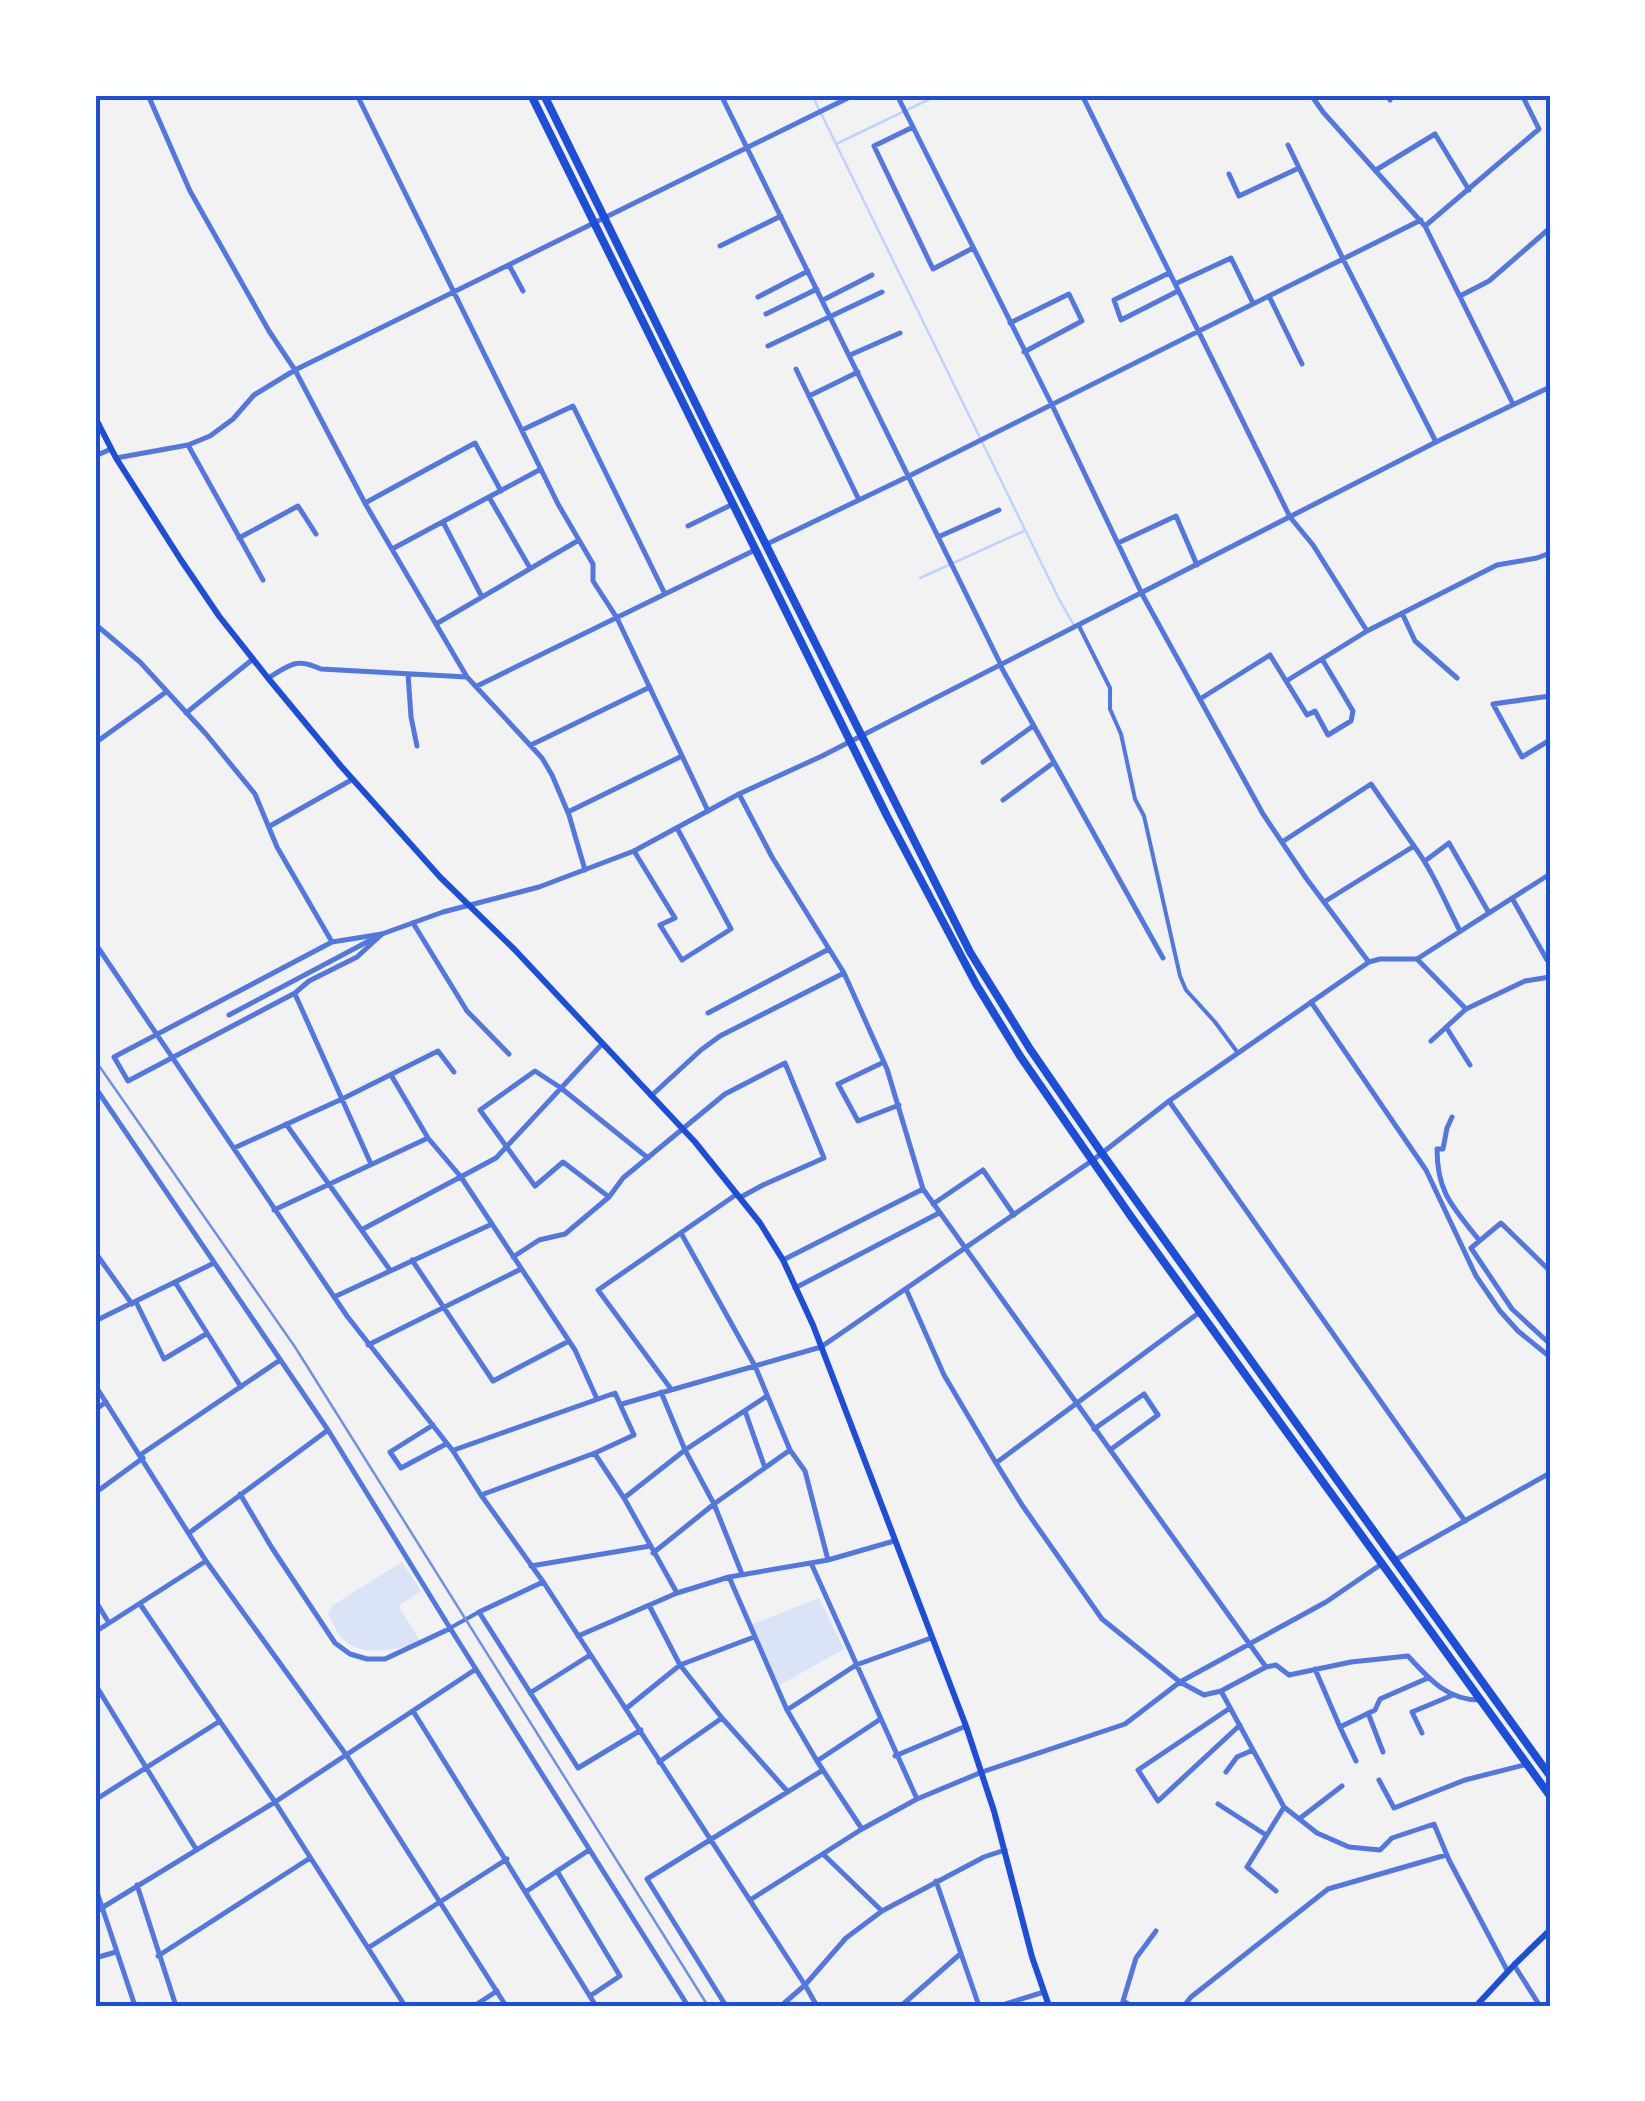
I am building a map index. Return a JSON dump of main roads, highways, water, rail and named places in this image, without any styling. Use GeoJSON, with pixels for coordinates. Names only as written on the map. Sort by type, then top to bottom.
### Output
{"type":"FeatureCollection","features":[{"type":"Feature","properties":{"kind":"highway"},"geometry":{"type":"LineString","coordinates":[[531,95],[767,544],[970,952],[1101,1152],[1550,1776]]}},
{"type":"Feature","properties":{"kind":"highway"},"geometry":{"type":"LineString","coordinates":[[544,95],[733,504],[936,912],[976,984],[1020,1056],[1200,1312],[1550,1796]]}},
{"type":"Feature","properties":{"kind":"main road"},"geometry":{"type":"LineString","coordinates":[[95,417],[180,560],[268,678],[468,906],[498,932],[684,1130],[739,1195],[783,1260],[821,1347],[966,1726],[1005,1850],[1032,1957],[1050,2006]]}},
{"type":"Feature","properties":{"kind":"main road"},"geometry":{"type":"LineString","coordinates":[[1476,2006],[1550,1930]]}},
{"type":"Feature","properties":{"kind":"waterway"},"geometry":{"type":"LineString","coordinates":[[812,95],[1075,627]]}},
{"type":"Feature","properties":{"kind":"waterway"},"geometry":{"type":"LineString","coordinates":[[836,144],[938,95]]}},
{"type":"Feature","properties":{"kind":"waterway"},"geometry":{"type":"LineString","coordinates":[[920,578],[1024,531]]}},
{"type":"Feature","properties":{"kind":"railway"},"geometry":{"type":"LineString","coordinates":[[95,1060],[295,1347],[708,2006]]}}]}
